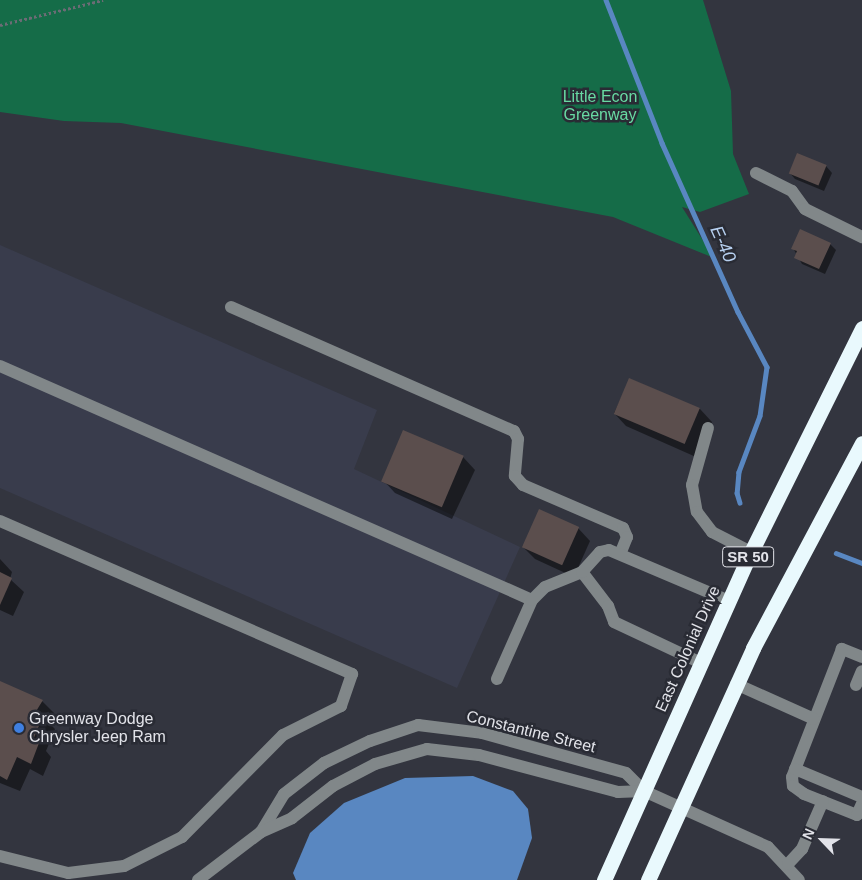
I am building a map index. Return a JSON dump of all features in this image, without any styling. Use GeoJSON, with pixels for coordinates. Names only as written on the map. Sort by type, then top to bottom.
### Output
{"type":"FeatureCollection","features":[{"type":"Feature","properties":{"kind":"highway","name":"East Colonial Drive"},"geometry":{"type":"LineString","coordinates":[[604,880],[728,601],[862,328]]}},
{"type":"Feature","properties":{"kind":"highway","name":"SR 50"},"geometry":{"type":"LineString","coordinates":[[648,880],[736,684],[862,443]]}},
{"type":"Feature","properties":{"kind":"street"},"geometry":{"type":"LineString","coordinates":[[756,173],[792,191],[805,209],[862,237]]}},
{"type":"Feature","properties":{"kind":"street"},"geometry":{"type":"LineString","coordinates":[[230,307],[514,431],[518,439],[515,476],[523,485],[623,528],[627,537],[620,554]]}},
{"type":"Feature","properties":{"kind":"street"},"geometry":{"type":"LineString","coordinates":[[0,366],[532,600]]}},
{"type":"Feature","properties":{"kind":"street"},"geometry":{"type":"LineString","coordinates":[[708,428],[692,485],[697,512],[712,532],[751,552]]}},
{"type":"Feature","properties":{"kind":"street"},"geometry":{"type":"LineString","coordinates":[[0,521],[352,674],[341,706],[283,736],[182,837],[124,866],[68,873],[0,856]]}},
{"type":"Feature","properties":{"kind":"street"},"geometry":{"type":"LineString","coordinates":[[498,679],[532,600],[545,587],[582,572],[600,552],[609,550],[620,554],[728,601]]}},
{"type":"Feature","properties":{"kind":"street"},"geometry":{"type":"LineString","coordinates":[[582,572],[608,606],[614,622],[701,663]]}},
{"type":"Feature","properties":{"kind":"street"},"geometry":{"type":"LineString","coordinates":[[862,657],[842,649],[795,768],[793,786],[857,815],[862,804]]}},
{"type":"Feature","properties":{"kind":"street"},"geometry":{"type":"LineString","coordinates":[[856,685],[862,671]]}},
{"type":"Feature","properties":{"kind":"street"},"geometry":{"type":"LineString","coordinates":[[736,684],[814,719]]}},
{"type":"Feature","properties":{"kind":"street","name":"Constantine Street"},"geometry":{"type":"LineString","coordinates":[[261,832],[284,794],[324,763],[370,741],[418,725],[482,733],[626,773],[644,791],[755,839],[788,864],[799,880]]}},
{"type":"Feature","properties":{"kind":"street","name":"Constantine Street"},"geometry":{"type":"LineString","coordinates":[[198,880],[261,832],[292,818],[333,786],[375,764],[427,749],[480,755],[618,792],[644,791]]}},
{"type":"Feature","properties":{"kind":"street"},"geometry":{"type":"LineString","coordinates":[[795,768],[862,796]]}},
{"type":"Feature","properties":{"kind":"street"},"geometry":{"type":"LineString","coordinates":[[788,864],[802,849],[823,801]]}},
{"type":"Feature","properties":{"kind":"path"},"geometry":{"type":"LineString","coordinates":[[0,25],[103,0]]}},
{"type":"Feature","properties":{"kind":"shaded area"},"geometry":{"type":"Polygon","coordinates":[[[0,245],[377,410],[354,469],[520,547],[457,688],[0,488],[0,245]]]}},
{"type":"Feature","properties":{"kind":"green space","name":"Little Econ Greenway"},"geometry":{"type":"Polygon","coordinates":[[[0,0],[703,0],[731,91],[733,154],[749,194],[700,212],[682,207],[714,258],[613,217],[121,123],[64,121],[0,112],[0,0]]]}},
{"type":"Feature","properties":{"kind":"water"},"geometry":{"type":"Polygon","coordinates":[[[473,776],[513,791],[528,809],[532,838],[517,880],[296,880],[293,873],[310,833],[344,803],[405,778],[473,776]]]}},
{"type":"Feature","properties":{"kind":"building"},"geometry":{"type":"Polygon","coordinates":[[[797,153],[827,165],[818,185],[789,173],[797,153]]]}},
{"type":"Feature","properties":{"kind":"building"},"geometry":{"type":"Polygon","coordinates":[[[800,229],[831,243],[819,269],[794,258],[797,251],[791,249],[800,229]]]}},
{"type":"Feature","properties":{"kind":"building"},"geometry":{"type":"Polygon","coordinates":[[[629,378],[700,408],[685,444],[614,414],[629,378]]]}},
{"type":"Feature","properties":{"kind":"building"},"geometry":{"type":"Polygon","coordinates":[[[403,430],[464,456],[442,507],[381,482],[403,430]]]}},
{"type":"Feature","properties":{"kind":"building"},"geometry":{"type":"Polygon","coordinates":[[[539,509],[579,527],[562,565],[522,547],[539,509]]]}},
{"type":"Feature","properties":{"kind":"building"},"geometry":{"type":"Polygon","coordinates":[[[0,572],[12,578],[0,605],[0,572]]]}},
{"type":"Feature","properties":{"kind":"building","name":"Greenway Dodge Chrysler Jeep Ram"},"geometry":{"type":"Polygon","coordinates":[[[0,681],[43,700],[35,713],[43,716],[33,740],[39,743],[31,764],[17,757],[7,780],[0,776],[0,681]]]}},
{"type":"Feature","properties":{"kind":"waterway","name":"E-40"},"geometry":{"type":"LineString","coordinates":[[606,0],[662,143],[738,312],[767,367],[760,416],[739,472],[737,493],[740,503]]}},
{"type":"Feature","properties":{"kind":"waterway","name":"E-40"},"geometry":{"type":"LineString","coordinates":[[836,553],[862,563]]}},
{"type":"Feature","properties":{"kind":"place","name":"Greenway Dodge Chrysler Jeep Ram"},"geometry":{"type":"Point","coordinates":[19,728]}}]}
